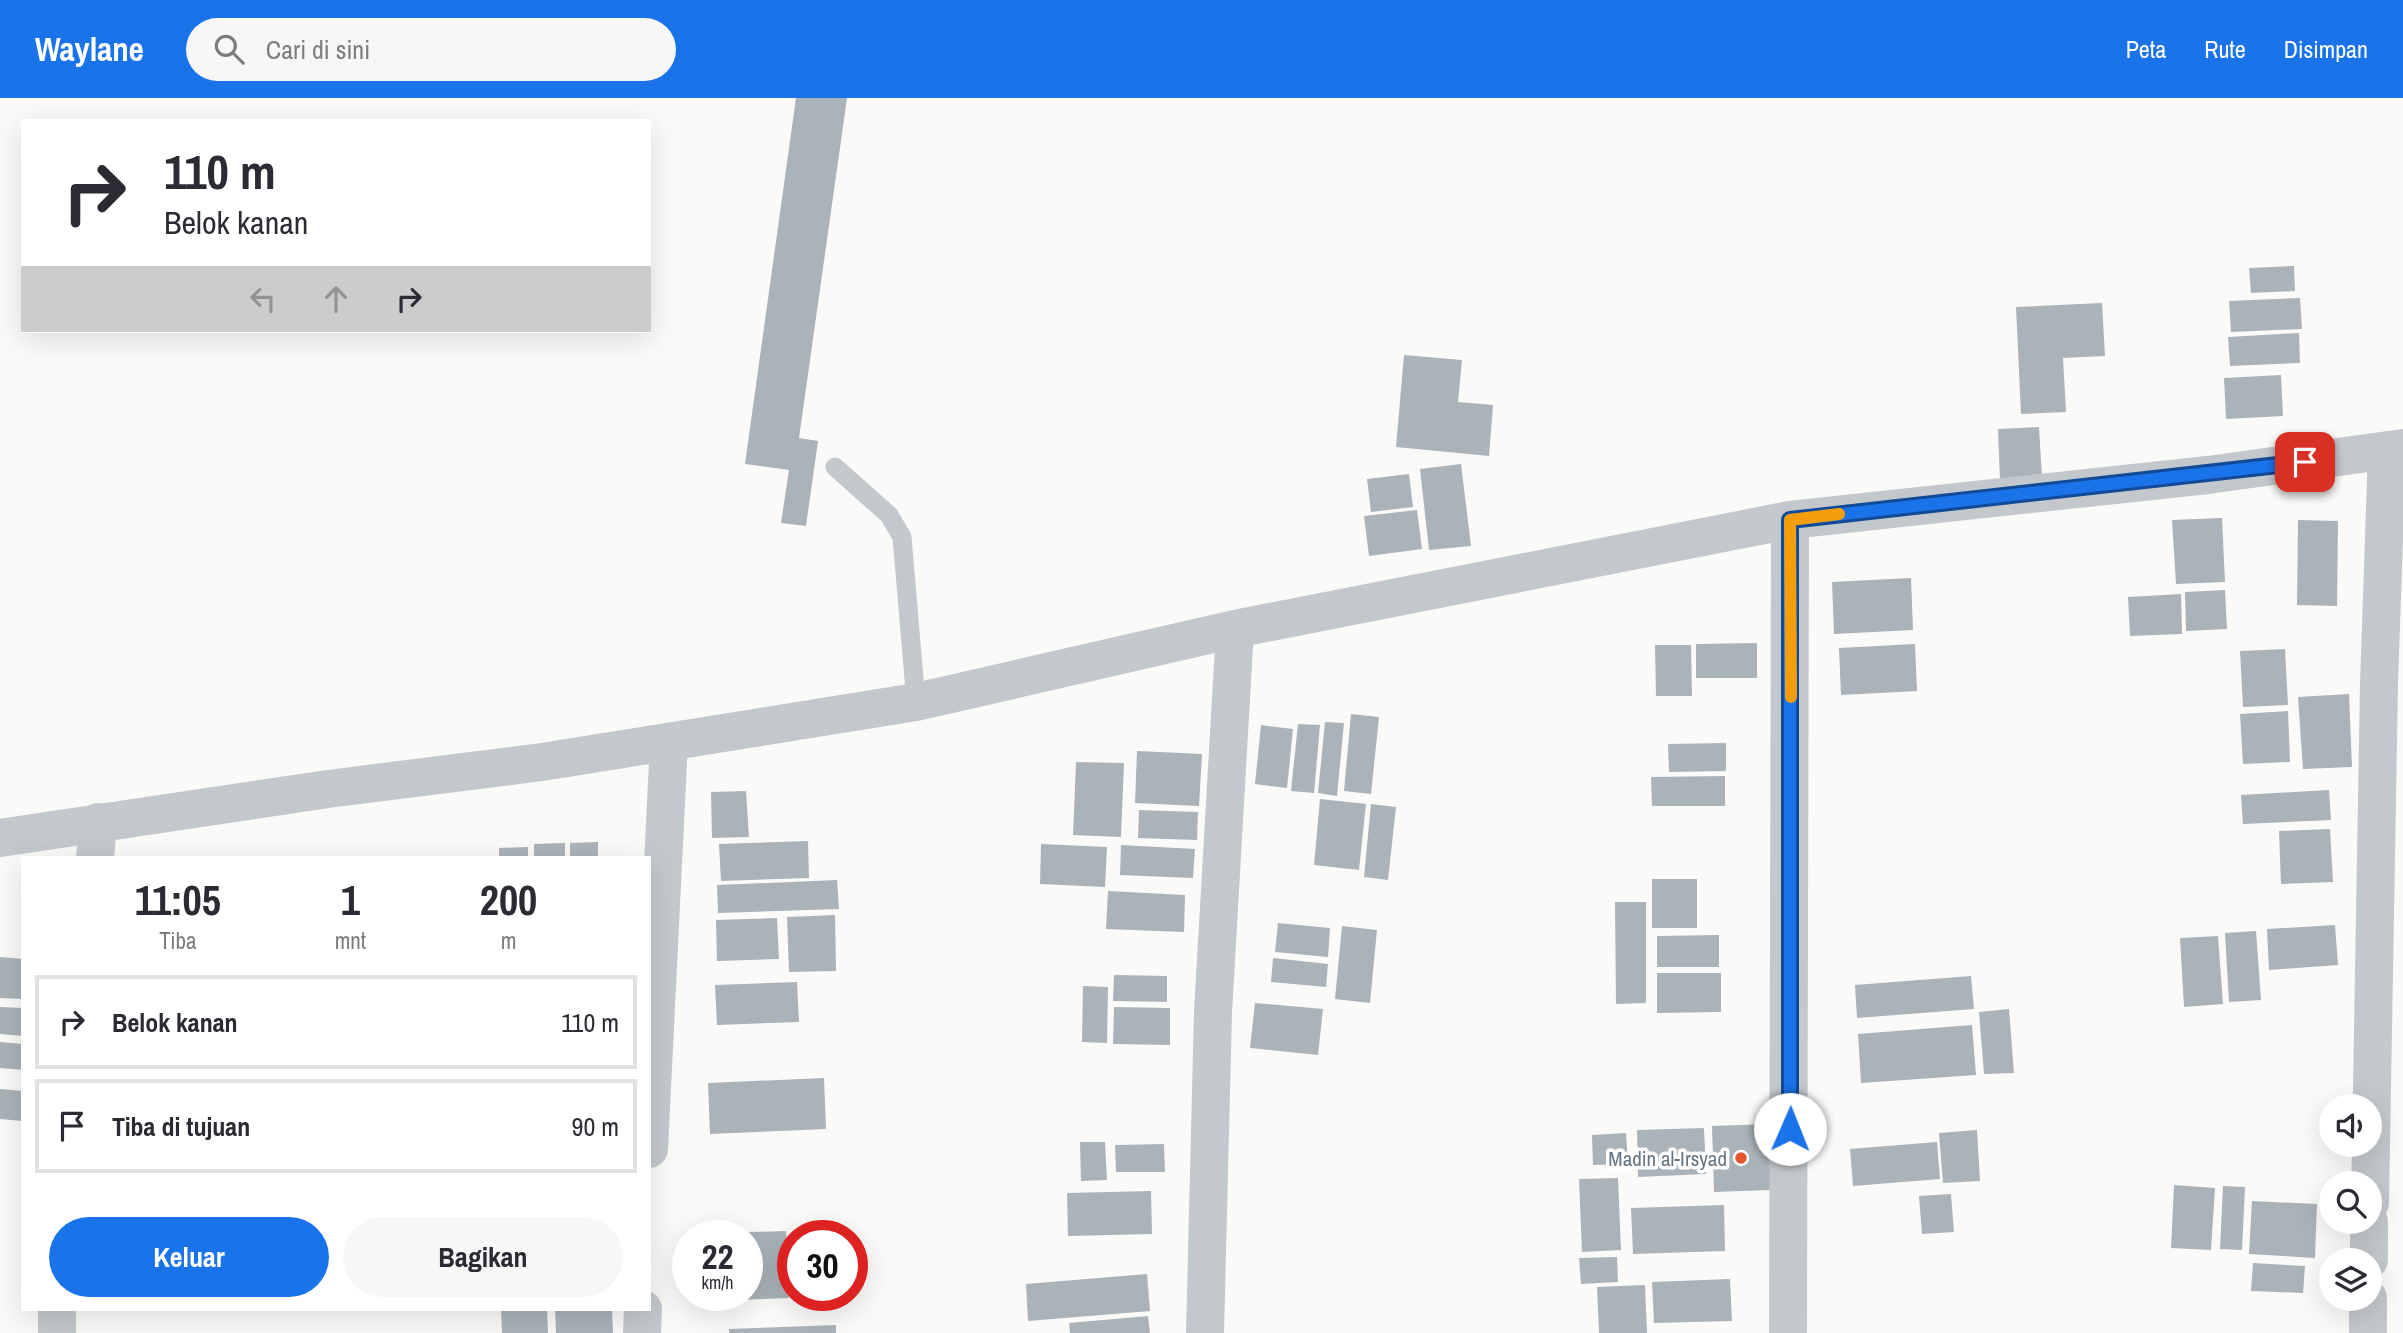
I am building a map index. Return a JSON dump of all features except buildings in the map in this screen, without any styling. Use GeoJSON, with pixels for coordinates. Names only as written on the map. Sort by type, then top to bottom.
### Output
{"type":"FeatureCollection","features":[{"type":"Feature","properties":{"kind":"street"},"geometry":{"type":"LineString","coordinates":[[0,838],[96,840],[916,702],[1235,629],[1790,520],[2208,475],[2395,449],[2379,697],[2371,1171]]}},
{"type":"Feature","properties":{"kind":"street"},"geometry":{"type":"LineString","coordinates":[[1788,1333],[1790,520]]}},
{"type":"Feature","properties":{"kind":"street"},"geometry":{"type":"LineString","coordinates":[[1205,1333],[1213,1012],[1235,629]]}},
{"type":"Feature","properties":{"kind":"street"},"geometry":{"type":"LineString","coordinates":[[651,1108],[669,742]]}},
{"type":"Feature","properties":{"kind":"street"},"geometry":{"type":"LineString","coordinates":[[57,1311],[57,1333]]}},
{"type":"Feature","properties":{"kind":"street"},"geometry":{"type":"LineString","coordinates":[[642,1333],[643,1311]]}},
{"type":"Feature","properties":{"kind":"street"},"geometry":{"type":"LineString","coordinates":[[2368,1311],[2368,1333]]}},
{"type":"Feature","properties":{"kind":"lane"},"geometry":{"type":"LineString","coordinates":[[835,467],[889,515],[902,537],[916,702]]}},
{"type":"Feature","properties":{"kind":"slow traffic"},"geometry":{"type":"LineString","coordinates":[[1791,697],[1790,520],[1839,514]]}},
{"type":"Feature","properties":{"kind":"place","name":"Madin al-Irsyad"},"geometry":{"type":"Point","coordinates":[1741,1158]}},
{"type":"Feature","properties":{"kind":"route"},"geometry":{"type":"LineString","coordinates":[[1790,1129],[1790,520],[2305,462]]}}]}
